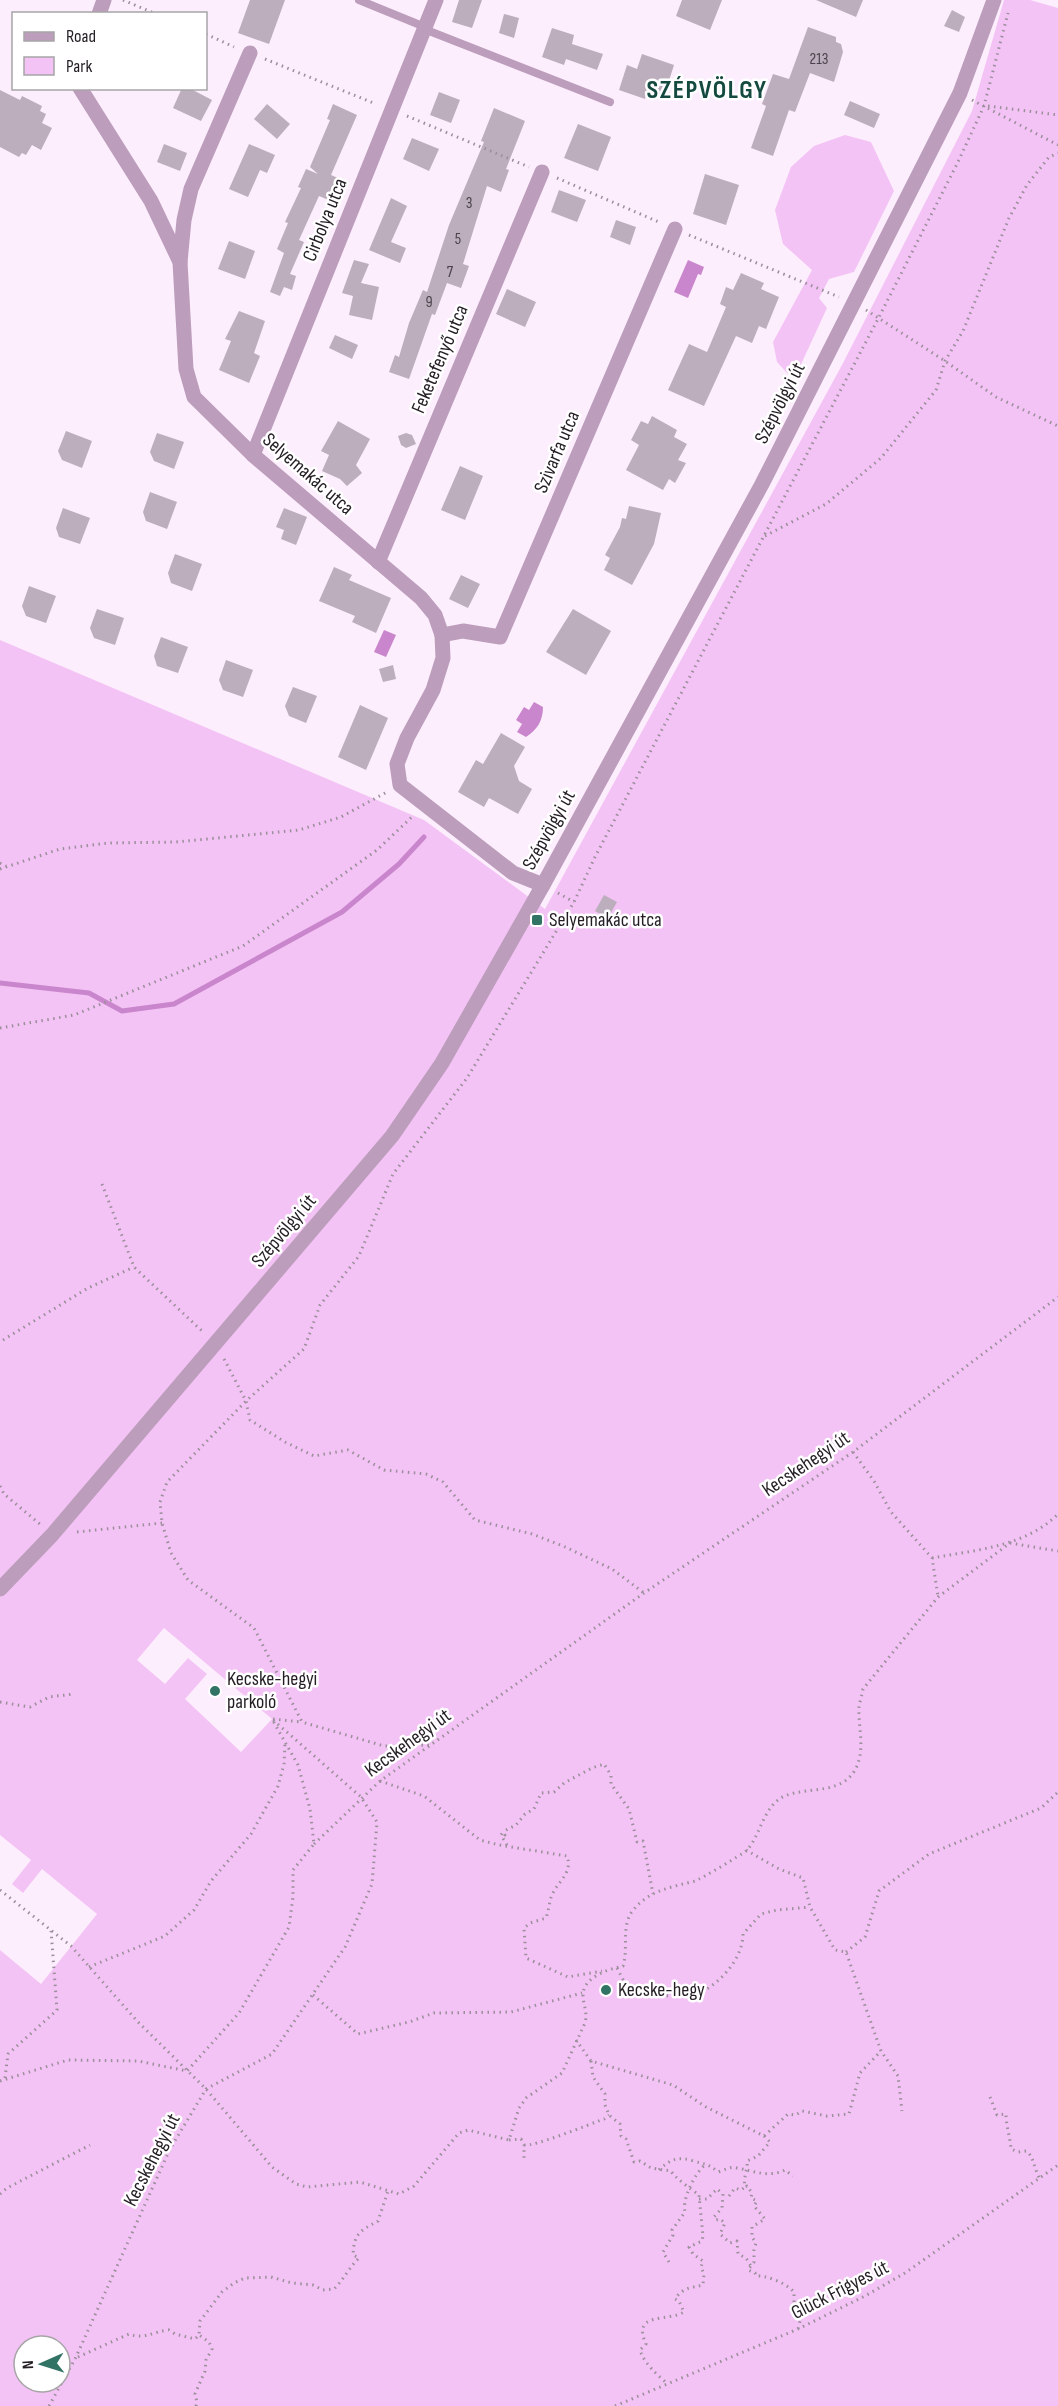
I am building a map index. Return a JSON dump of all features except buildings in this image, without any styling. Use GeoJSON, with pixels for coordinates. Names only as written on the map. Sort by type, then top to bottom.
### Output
{"type":"FeatureCollection","features":[{"type":"Feature","properties":{"kind":"street","name":"Cirbolya utca"},"geometry":{"type":"LineString","coordinates":[[253,455],[436,0]]}},
{"type":"Feature","properties":{"kind":"street","name":"Szépvölgyi út"},"geometry":{"type":"LineString","coordinates":[[0,1588],[52,1535],[392,1136],[442,1062],[543,885],[762,484],[960,93],[993,0]]}},
{"type":"Feature","properties":{"kind":"street"},"geometry":{"type":"LineString","coordinates":[[180,262],[184,220],[191,189],[250,53]]}},
{"type":"Feature","properties":{"kind":"street","name":"Selyemakác utca"},"geometry":{"type":"LineString","coordinates":[[81,90],[151,201],[180,262],[186,369],[194,397],[253,455],[421,598],[435,615],[442,634],[443,658],[436,679],[397,764],[400,785]]}},
{"type":"Feature","properties":{"kind":"street","name":"Feketefenyő utca"},"geometry":{"type":"LineString","coordinates":[[378,562],[542,172]]}},
{"type":"Feature","properties":{"kind":"street","name":"Szivarfa utca"},"geometry":{"type":"LineString","coordinates":[[442,634],[463,631],[500,637],[675,229]]}},
{"type":"Feature","properties":{"kind":"street"},"geometry":{"type":"LineString","coordinates":[[400,785],[513,873],[543,885]]}},
{"type":"Feature","properties":{"kind":"lane"},"geometry":{"type":"LineString","coordinates":[[359,0],[610,102]]}},
{"type":"Feature","properties":{"kind":"path"},"geometry":{"type":"LineString","coordinates":[[123,0],[151,12]]}},
{"type":"Feature","properties":{"kind":"path"},"geometry":{"type":"LineString","coordinates":[[302,1722],[254,1628],[188,1580],[171,1553],[162,1523],[160,1502],[167,1482],[246,1401],[304,1349],[320,1305],[359,1256],[393,1174],[468,1078],[574,902],[595,857],[957,164],[984,106],[1009,10]]}},
{"type":"Feature","properties":{"kind":"path"},"geometry":{"type":"LineString","coordinates":[[984,106],[1058,115]]}},
{"type":"Feature","properties":{"kind":"path"},"geometry":{"type":"LineString","coordinates":[[984,106],[1058,145]]}},
{"type":"Feature","properties":{"kind":"path"},"geometry":{"type":"LineString","coordinates":[[763,537],[826,504],[881,458],[936,390],[945,361],[963,331],[989,264],[1027,185],[1049,157],[1058,153]]}},
{"type":"Feature","properties":{"kind":"path"},"geometry":{"type":"LineString","coordinates":[[855,303],[996,397],[1058,426]]}},
{"type":"Feature","properties":{"kind":"path"},"geometry":{"type":"LineString","coordinates":[[0,869],[60,849],[109,843],[176,842],[299,830],[341,817],[400,785]]}},
{"type":"Feature","properties":{"kind":"path"},"geometry":{"type":"LineString","coordinates":[[0,1028],[74,1015],[243,946],[377,850],[426,804]]}},
{"type":"Feature","properties":{"kind":"path"},"geometry":{"type":"LineString","coordinates":[[0,863],[6,866]]}},
{"type":"Feature","properties":{"kind":"path"},"geometry":{"type":"LineString","coordinates":[[102,1184],[134,1267],[216,1344],[246,1401],[250,1420],[314,1456],[348,1450],[384,1470],[426,1474],[443,1482],[475,1520],[532,1534],[563,1546],[612,1569],[644,1593]]}},
{"type":"Feature","properties":{"kind":"path"},"geometry":{"type":"LineString","coordinates":[[3,1340],[88,1288],[134,1267]]}},
{"type":"Feature","properties":{"kind":"path","name":"Kecskehegyi út"},"geometry":{"type":"LineString","coordinates":[[49,2406],[76,2357],[170,2149],[206,2089],[272,2054],[345,1947],[372,1884],[377,1822],[361,1797],[429,1745],[644,1593],[853,1452],[1058,1297]]}},
{"type":"Feature","properties":{"kind":"path"},"geometry":{"type":"LineString","coordinates":[[853,1452],[891,1512],[932,1558],[938,1597]]}},
{"type":"Feature","properties":{"kind":"path"},"geometry":{"type":"LineString","coordinates":[[0,1486],[4,1494],[52,1535],[162,1523]]}},
{"type":"Feature","properties":{"kind":"path"},"geometry":{"type":"LineString","coordinates":[[380,1781],[424,1796],[480,1840],[567,1856],[569,1863],[567,1874],[553,1894],[546,1918],[530,1923],[524,1928],[526,1958],[568,1977],[623,1966],[625,1929],[633,1910],[665,1887],[698,1880],[746,1851],[774,1803],[785,1796],[830,1788],[844,1781],[857,1767],[861,1751],[859,1707],[863,1689],[938,1597],[1010,1543],[1049,1523],[1058,1514]]}},
{"type":"Feature","properties":{"kind":"path"},"geometry":{"type":"LineString","coordinates":[[932,1558],[1010,1543],[1058,1551]]}},
{"type":"Feature","properties":{"kind":"path"},"geometry":{"type":"LineString","coordinates":[[0,1702],[30,1707],[49,1697],[74,1694]]}},
{"type":"Feature","properties":{"kind":"path"},"geometry":{"type":"LineString","coordinates":[[272,1719],[302,1722],[384,1746],[429,1745]]}},
{"type":"Feature","properties":{"kind":"path"},"geometry":{"type":"LineString","coordinates":[[272,1719],[298,1765],[310,1809],[314,1844]]}},
{"type":"Feature","properties":{"kind":"path"},"geometry":{"type":"LineString","coordinates":[[187,2072],[239,2013],[289,1927],[293,1897],[293,1870],[314,1844],[361,1797],[272,1719]]}},
{"type":"Feature","properties":{"kind":"path"},"geometry":{"type":"LineString","coordinates":[[89,1967],[165,1936],[194,1910],[211,1881],[252,1834],[278,1786],[284,1764],[285,1742]]}},
{"type":"Feature","properties":{"kind":"path"},"geometry":{"type":"LineString","coordinates":[[507,1846],[501,1835],[503,1832],[505,1835],[506,1830],[516,1825],[525,1814],[534,1809],[540,1793],[554,1792],[564,1783],[604,1764],[611,1775],[611,1784],[628,1809],[637,1842],[643,1841],[653,1894]]}},
{"type":"Feature","properties":{"kind":"path"},"geometry":{"type":"LineString","coordinates":[[746,1851],[779,1869],[803,1878],[810,1907],[835,1950],[846,1952],[865,1937],[879,1891],[929,1854],[1041,1808],[1058,1792]]}},
{"type":"Feature","properties":{"kind":"path"},"geometry":{"type":"LineString","coordinates":[[0,1890],[71,1946],[136,2021],[206,2089],[272,2167],[296,2184],[307,2187],[360,2182],[399,2194],[414,2186],[459,2133],[468,2130],[509,2140],[521,2139],[524,2145],[524,2158]]}},
{"type":"Feature","properties":{"kind":"path"},"geometry":{"type":"LineString","coordinates":[[616,1967],[629,1992],[658,1987],[659,1996],[700,1993],[726,1973],[743,1947],[743,1934],[761,1914],[810,1907]]}},
{"type":"Feature","properties":{"kind":"path"},"geometry":{"type":"LineString","coordinates":[[5,2078],[8,2054],[57,2010],[51,1930]]}},
{"type":"Feature","properties":{"kind":"path"},"geometry":{"type":"LineString","coordinates":[[846,1952],[881,2051],[898,2076],[902,2111]]}},
{"type":"Feature","properties":{"kind":"path"},"geometry":{"type":"LineString","coordinates":[[509,2140],[519,2108],[526,2098],[562,2073],[587,2015],[582,1993],[589,1981],[606,1970]]}},
{"type":"Feature","properties":{"kind":"path"},"geometry":{"type":"LineString","coordinates":[[312,1995],[358,2034],[399,2025],[434,2013],[511,2012],[582,1993]]}},
{"type":"Feature","properties":{"kind":"path"},"geometry":{"type":"LineString","coordinates":[[576,2040],[591,2061],[593,2077],[605,2094],[605,2105],[609,2115],[620,2124],[621,2136],[626,2139],[634,2162],[640,2160],[651,2168],[671,2171],[674,2176],[699,2195],[703,2236],[702,2241],[689,2247],[693,2254],[703,2261],[701,2266],[704,2274],[703,2285],[691,2286],[675,2299],[679,2301],[684,2312],[677,2317],[648,2320],[641,2335],[645,2344],[640,2350],[643,2358],[650,2363],[653,2372],[668,2384]]}},
{"type":"Feature","properties":{"kind":"path"},"geometry":{"type":"LineString","coordinates":[[764,2136],[788,2114],[796,2115],[802,2111],[827,2116],[849,2114],[860,2073],[881,2051]]}},
{"type":"Feature","properties":{"kind":"path"},"geometry":{"type":"LineString","coordinates":[[0,2080],[68,2060],[138,2061],[187,2072]]}},
{"type":"Feature","properties":{"kind":"path"},"geometry":{"type":"LineString","coordinates":[[591,2061],[673,2085],[706,2107],[764,2136],[770,2142],[758,2156],[747,2161],[745,2187]]}},
{"type":"Feature","properties":{"kind":"path"},"geometry":{"type":"LineString","coordinates":[[990,2097],[997,2115],[1006,2114],[1006,2127],[1010,2133],[1011,2149],[1018,2152],[1027,2151],[1034,2159],[1035,2170],[1040,2179]]}},
{"type":"Feature","properties":{"kind":"path"},"geometry":{"type":"LineString","coordinates":[[524,2145],[532,2146],[544,2139],[604,2119],[609,2115]]}},
{"type":"Feature","properties":{"kind":"path"},"geometry":{"type":"LineString","coordinates":[[0,2194],[7,2188],[90,2145]]}},
{"type":"Feature","properties":{"kind":"path"},"geometry":{"type":"LineString","coordinates":[[659,2170],[674,2158],[689,2158],[707,2163],[718,2172],[735,2167],[745,2171],[771,2174],[785,2170],[793,2176]]}},
{"type":"Feature","properties":{"kind":"path"},"geometry":{"type":"LineString","coordinates":[[669,2262],[663,2252],[664,2249],[673,2235],[672,2230],[685,2212],[684,2206],[690,2188],[700,2170],[707,2163]]}},
{"type":"Feature","properties":{"kind":"path","name":"Glück Frigyes út"},"geometry":{"type":"LineString","coordinates":[[615,2406],[848,2306],[905,2273],[1058,2165]]}},
{"type":"Feature","properties":{"kind":"path"},"geometry":{"type":"LineString","coordinates":[[745,2187],[747,2186],[752,2193],[751,2198],[757,2202],[753,2205],[765,2219],[752,2227],[756,2243],[754,2262],[748,2270],[756,2276],[762,2275],[785,2284],[794,2292],[794,2304],[802,2314],[798,2329]]}},
{"type":"Feature","properties":{"kind":"path"},"geometry":{"type":"LineString","coordinates":[[729,2196],[735,2188],[741,2190],[745,2187]]}},
{"type":"Feature","properties":{"kind":"path"},"geometry":{"type":"LineString","coordinates":[[699,2199],[707,2199],[717,2189],[723,2194],[722,2208],[714,2217],[725,2223],[720,2234],[730,2243],[737,2241],[738,2254],[746,2258],[751,2266]]}},
{"type":"Feature","properties":{"kind":"path"},"geometry":{"type":"LineString","coordinates":[[76,2357],[129,2334],[138,2338],[147,2337],[156,2331],[169,2330],[175,2334],[195,2339],[199,2335],[200,2321],[222,2292],[245,2278],[271,2277],[292,2283],[313,2285],[323,2290],[334,2289],[346,2277],[351,2266],[359,2258],[353,2255],[353,2244],[360,2231],[378,2221],[388,2191]]}},
{"type":"Feature","properties":{"kind":"path"},"geometry":{"type":"LineString","coordinates":[[196,2406],[195,2394],[212,2349],[208,2342],[199,2335]]}},
{"type":"Feature","properties":{"kind":"green space"},"geometry":{"type":"Polygon","coordinates":[[[1004,0],[1030,0],[1058,8],[1058,2406],[0,2406],[0,1950],[41,1984],[97,1914],[42,1869],[23,1893],[12,1884],[31,1860],[0,1835],[0,640],[424,820],[545,909],[842,365],[972,111],[1004,0]],[[164,1628],[137,1660],[165,1684],[188,1658],[207,1674],[185,1699],[241,1752],[272,1719],[164,1628]]]}},
{"type":"Feature","properties":{"kind":"green space"},"geometry":{"type":"Polygon","coordinates":[[[845,135],[871,142],[894,191],[854,272],[829,279],[819,298],[827,308],[797,373],[789,375],[777,362],[773,342],[812,270],[783,244],[775,210],[791,167],[814,146],[845,135]]]}},
{"type":"Feature","properties":{"kind":"shaded area"},"geometry":{"type":"Polygon","coordinates":[[[688,260],[704,267],[701,275],[698,274],[688,298],[674,292],[688,260]]]}},
{"type":"Feature","properties":{"kind":"shaded area"},"geometry":{"type":"Polygon","coordinates":[[[384,630],[396,635],[386,657],[374,652],[384,630]]]}},
{"type":"Feature","properties":{"kind":"shaded area"},"geometry":{"type":"Polygon","coordinates":[[[534,702],[543,707],[542,717],[536,728],[526,737],[517,732],[522,724],[516,720],[524,707],[529,710],[534,702]]]}},
{"type":"Feature","properties":{"kind":"waterway"},"geometry":{"type":"LineString","coordinates":[[0,983],[89,993],[122,1011],[174,1004],[342,912],[399,864],[424,837]]}},
{"type":"Feature","properties":{"kind":"place","name":"Selyemakác utca"},"geometry":{"type":"Point","coordinates":[537,920]}},
{"type":"Feature","properties":{"kind":"place","name":"Kecske-hegyi parkoló"},"geometry":{"type":"Point","coordinates":[215,1691]}},
{"type":"Feature","properties":{"kind":"place","name":"Kecske-hegy"},"geometry":{"type":"Point","coordinates":[606,1990]}},
{"type":"Feature","properties":{"kind":"district","name":"SZÉPVÖLGY"},"geometry":{"type":"Point","coordinates":[707,90]}}]}
